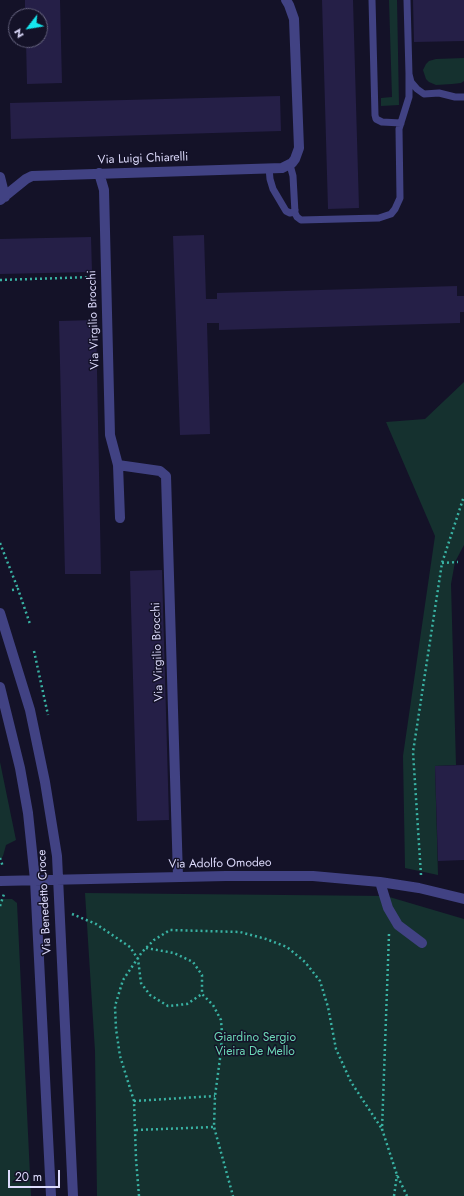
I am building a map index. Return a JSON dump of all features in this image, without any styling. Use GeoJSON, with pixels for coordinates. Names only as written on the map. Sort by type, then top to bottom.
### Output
{"type":"FeatureCollection","features":[{"type":"Feature","properties":{"kind":"street"},"geometry":{"type":"LineString","coordinates":[[286,0],[294,19],[298,148],[295,159],[290,164]]}},
{"type":"Feature","properties":{"kind":"street","name":"Via Luigi Chiarelli"},"geometry":{"type":"LineString","coordinates":[[2,199],[26,179],[32,176],[282,168],[290,164]]}},
{"type":"Feature","properties":{"kind":"street","name":"Via Virgilio Brocchi"},"geometry":{"type":"LineString","coordinates":[[99,174],[104,190],[110,435],[118,465],[120,518]]}},
{"type":"Feature","properties":{"kind":"street","name":"Via Luigi Chiarelli"},"geometry":{"type":"LineString","coordinates":[[0,177],[2,199]]}},
{"type":"Feature","properties":{"kind":"street","name":"Via Virgilio Brocchi"},"geometry":{"type":"LineString","coordinates":[[118,465],[160,471],[166,476],[178,877]]}},
{"type":"Feature","properties":{"kind":"street","name":"Via Benedetto Croce"},"geometry":{"type":"LineString","coordinates":[[0,613],[30,710],[46,782],[57,856],[73,1196]]}},
{"type":"Feature","properties":{"kind":"street","name":"Via Benedetto Croce"},"geometry":{"type":"LineString","coordinates":[[0,687],[20,768],[28,813],[35,880],[51,1196]]}},
{"type":"Feature","properties":{"kind":"street","name":"Via Adolfo Omodeo"},"geometry":{"type":"LineString","coordinates":[[0,881],[314,876],[380,882],[419,888],[464,899]]}},
{"type":"Feature","properties":{"kind":"street"},"geometry":{"type":"LineString","coordinates":[[380,882],[388,908],[398,925],[422,943]]}},
{"type":"Feature","properties":{"kind":"lane"},"geometry":{"type":"LineString","coordinates":[[372,0],[375,116],[378,121],[401,123]]}},
{"type":"Feature","properties":{"kind":"lane"},"geometry":{"type":"LineString","coordinates":[[290,164],[294,176],[295,210],[297,218],[301,220],[379,218],[391,214],[396,209],[400,198],[399,138],[401,123],[409,97],[407,0]]}},
{"type":"Feature","properties":{"kind":"lane"},"geometry":{"type":"LineString","coordinates":[[409,74],[413,86],[424,94],[443,94],[454,97],[464,97]]}},
{"type":"Feature","properties":{"kind":"lane"},"geometry":{"type":"LineString","coordinates":[[269,168],[272,189],[286,211],[292,213],[295,210]]}},
{"type":"Feature","properties":{"kind":"path"},"geometry":{"type":"LineString","coordinates":[[0,280],[105,277]]}},
{"type":"Feature","properties":{"kind":"path"},"geometry":{"type":"LineString","coordinates":[[421,875],[413,752],[442,563],[464,496]]}},
{"type":"Feature","properties":{"kind":"path"},"geometry":{"type":"LineString","coordinates":[[0,544],[18,588],[30,624]]}},
{"type":"Feature","properties":{"kind":"path"},"geometry":{"type":"LineString","coordinates":[[442,563],[458,562]]}},
{"type":"Feature","properties":{"kind":"path"},"geometry":{"type":"LineString","coordinates":[[12,590],[18,588]]}},
{"type":"Feature","properties":{"kind":"path"},"geometry":{"type":"LineString","coordinates":[[34,651],[48,715]]}},
{"type":"Feature","properties":{"kind":"path"},"geometry":{"type":"LineString","coordinates":[[382,1129],[389,930],[388,908]]}},
{"type":"Feature","properties":{"kind":"path"},"geometry":{"type":"LineString","coordinates":[[70,913],[96,924],[130,947],[138,958],[141,983],[150,995],[168,1006],[186,1004],[202,994]]}},
{"type":"Feature","properties":{"kind":"path"},"geometry":{"type":"LineString","coordinates":[[139,1196],[134,1101],[120,1056],[116,1029],[115,1006],[123,980],[138,958],[154,940],[170,930],[240,932],[266,939],[287,947],[304,962],[320,981],[328,1007],[336,1049],[351,1082],[382,1129],[397,1175],[407,1196]]}},
{"type":"Feature","properties":{"kind":"path"},"geometry":{"type":"LineString","coordinates":[[146,948],[174,953],[193,962],[202,975],[202,994],[213,1005],[221,1020],[221,1051],[215,1096],[214,1127],[233,1196]]}},
{"type":"Feature","properties":{"kind":"path"},"geometry":{"type":"LineString","coordinates":[[134,1101],[215,1096]]}},
{"type":"Feature","properties":{"kind":"path"},"geometry":{"type":"LineString","coordinates":[[136,1130],[214,1127]]}},
{"type":"Feature","properties":{"kind":"path"},"geometry":{"type":"LineString","coordinates":[[394,1196],[397,1175]]}},
{"type":"Feature","properties":{"kind":"green space"},"geometry":{"type":"Polygon","coordinates":[[[389,0],[397,0],[399,105],[381,106],[381,98],[392,97],[389,0]]]}},
{"type":"Feature","properties":{"kind":"green space"},"geometry":{"type":"Polygon","coordinates":[[[464,58],[464,81],[461,83],[436,85],[426,79],[423,70],[429,61],[436,59],[464,58]]]}},
{"type":"Feature","properties":{"kind":"green space"},"geometry":{"type":"Polygon","coordinates":[[[464,382],[464,545],[455,562],[451,584],[456,765],[435,766],[438,875],[405,868],[403,756],[435,536],[386,422],[425,419],[464,382]]]}},
{"type":"Feature","properties":{"kind":"green space"},"geometry":{"type":"Polygon","coordinates":[[[0,762],[16,840],[6,845],[3,856],[0,860],[0,762]]]}},
{"type":"Feature","properties":{"kind":"green space","name":"Giardino Sergio Vieira De Mello"},"geometry":{"type":"Polygon","coordinates":[[[85,893],[386,896],[464,919],[464,1196],[97,1196],[95,1051],[85,893]]]}},
{"type":"Feature","properties":{"kind":"green space"},"geometry":{"type":"Polygon","coordinates":[[[0,899],[12,899],[17,903],[31,1196],[0,1196],[0,899]]]}},
{"type":"Feature","properties":{"kind":"building"},"geometry":{"type":"Polygon","coordinates":[[[25,0],[60,0],[62,83],[27,84],[26,48],[48,48],[48,8],[25,8],[25,0]]]}},
{"type":"Feature","properties":{"kind":"building"},"geometry":{"type":"Polygon","coordinates":[[[322,0],[353,0],[359,208],[328,209],[322,0]]]}},
{"type":"Feature","properties":{"kind":"building"},"geometry":{"type":"Polygon","coordinates":[[[413,0],[464,0],[464,41],[414,42],[413,0]]]}},
{"type":"Feature","properties":{"kind":"building"},"geometry":{"type":"Polygon","coordinates":[[[280,96],[281,131],[11,139],[10,103],[280,96]]]}},
{"type":"Feature","properties":{"kind":"building"},"geometry":{"type":"Polygon","coordinates":[[[204,235],[206,299],[217,299],[217,293],[457,286],[457,296],[464,296],[464,312],[460,312],[460,323],[219,330],[219,323],[207,323],[210,434],[180,435],[173,236],[204,235]]]}},
{"type":"Feature","properties":{"kind":"building"},"geometry":{"type":"Polygon","coordinates":[[[91,237],[92,272],[0,274],[0,239],[91,237]]]}},
{"type":"Feature","properties":{"kind":"building"},"geometry":{"type":"Polygon","coordinates":[[[96,320],[101,574],[65,574],[59,321],[96,320]]]}},
{"type":"Feature","properties":{"kind":"building"},"geometry":{"type":"Polygon","coordinates":[[[162,570],[169,820],[137,821],[130,571],[162,570]]]}},
{"type":"Feature","properties":{"kind":"building"},"geometry":{"type":"Polygon","coordinates":[[[464,765],[464,860],[438,861],[435,766],[464,765]]]}}]}
